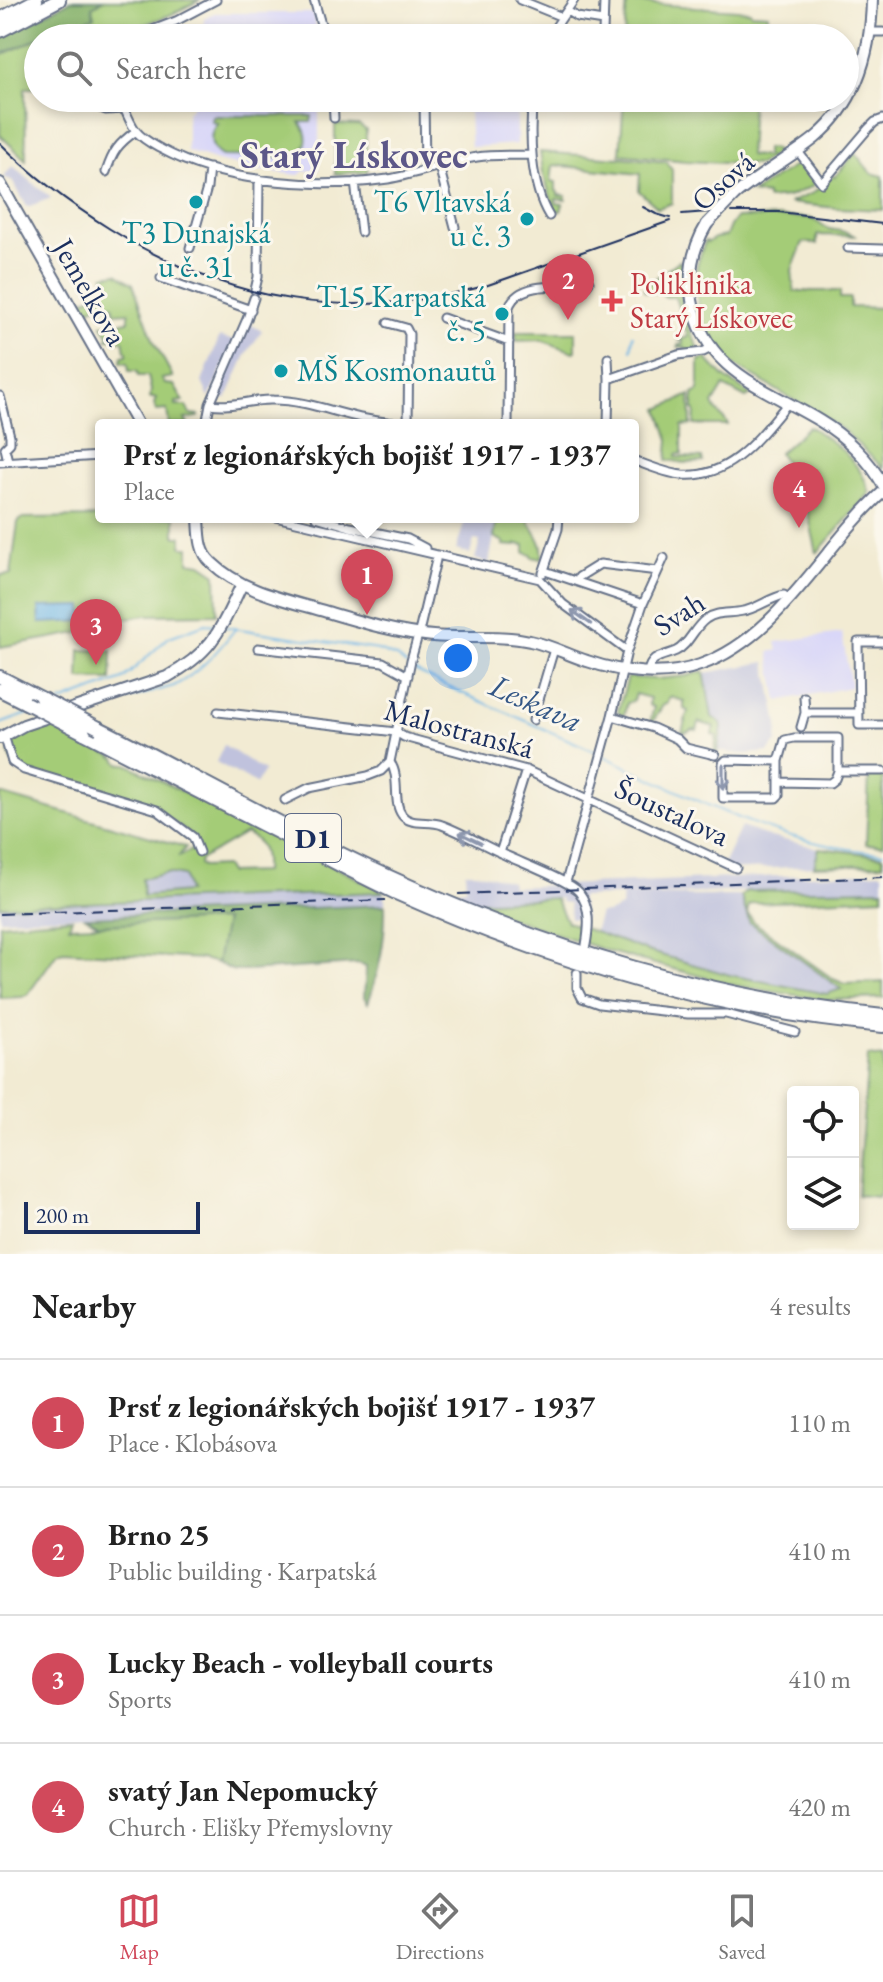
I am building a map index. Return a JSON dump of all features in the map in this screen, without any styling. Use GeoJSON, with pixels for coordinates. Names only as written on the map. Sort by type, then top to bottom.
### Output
{"type":"FeatureCollection","features":[{"type":"Feature","properties":{"kind":"highway"},"geometry":{"type":"LineString","coordinates":[[0,19],[36,0]]}},
{"type":"Feature","properties":{"kind":"highway"},"geometry":{"type":"LineString","coordinates":[[0,31],[59,0]]}},
{"type":"Feature","properties":{"kind":"highway","name":"D1"},"geometry":{"type":"LineString","coordinates":[[0,677],[365,865],[532,937],[622,965],[722,990],[810,1007],[883,1016]]}},
{"type":"Feature","properties":{"kind":"highway","name":"D1"},"geometry":{"type":"LineString","coordinates":[[0,690],[393,892],[530,948],[718,1001],[807,1017],[883,1026]]}},
{"type":"Feature","properties":{"kind":"street"},"geometry":{"type":"LineString","coordinates":[[168,24],[216,0]]}},
{"type":"Feature","properties":{"kind":"street"},"geometry":{"type":"LineString","coordinates":[[314,0],[321,24]]}},
{"type":"Feature","properties":{"kind":"street"},"geometry":{"type":"LineString","coordinates":[[520,0],[564,14],[603,21],[604,1]]}},
{"type":"Feature","properties":{"kind":"street"},"geometry":{"type":"LineString","coordinates":[[557,24],[574,0]]}},
{"type":"Feature","properties":{"kind":"street","name":"Osová"},"geometry":{"type":"LineString","coordinates":[[859,74],[870,32],[872,0]]}},
{"type":"Feature","properties":{"kind":"street"},"geometry":{"type":"LineString","coordinates":[[870,32],[883,32]]}},
{"type":"Feature","properties":{"kind":"street"},"geometry":{"type":"LineString","coordinates":[[126,112],[136,131],[174,156],[209,168],[259,179],[312,184],[355,182],[389,178],[478,157],[532,155]]}},
{"type":"Feature","properties":{"kind":"street"},"geometry":{"type":"LineString","coordinates":[[334,112],[334,118]]}},
{"type":"Feature","properties":{"kind":"street"},"geometry":{"type":"LineString","coordinates":[[424,112],[425,170]]}},
{"type":"Feature","properties":{"kind":"street"},"geometry":{"type":"LineString","coordinates":[[533,112],[532,155],[540,194],[549,216]]}},
{"type":"Feature","properties":{"kind":"street","name":"Osová"},"geometry":{"type":"LineString","coordinates":[[838,112],[816,137],[735,195],[707,224],[695,251],[690,282],[693,308],[711,348],[737,374],[819,420],[850,443],[883,485]]}},
{"type":"Feature","properties":{"kind":"street"},"geometry":{"type":"LineString","coordinates":[[797,150],[822,183],[868,129],[883,119]]}},
{"type":"Feature","properties":{"kind":"street"},"geometry":{"type":"LineString","coordinates":[[106,172],[117,146],[136,131]]}},
{"type":"Feature","properties":{"kind":"street"},"geometry":{"type":"LineString","coordinates":[[439,166],[455,227]]}},
{"type":"Feature","properties":{"kind":"street"},"geometry":{"type":"LineString","coordinates":[[190,248],[207,188],[209,168]]}},
{"type":"Feature","properties":{"kind":"street"},"geometry":{"type":"LineString","coordinates":[[207,419],[210,404],[255,294],[258,277],[259,179]]}},
{"type":"Feature","properties":{"kind":"street"},"geometry":{"type":"LineString","coordinates":[[355,182],[361,232]]}},
{"type":"Feature","properties":{"kind":"street","name":"Jemelkova"},"geometry":{"type":"LineString","coordinates":[[0,183],[135,419]]}},
{"type":"Feature","properties":{"kind":"street"},"geometry":{"type":"LineString","coordinates":[[848,248],[883,249]]}},
{"type":"Feature","properties":{"kind":"street"},"geometry":{"type":"LineString","coordinates":[[161,278],[251,310]]}},
{"type":"Feature","properties":{"kind":"street"},"geometry":{"type":"LineString","coordinates":[[508,419],[509,307],[515,295],[534,288],[585,287],[589,282]]}},
{"type":"Feature","properties":{"kind":"street"},"geometry":{"type":"LineString","coordinates":[[443,318],[509,342]]}},
{"type":"Feature","properties":{"kind":"street"},"geometry":{"type":"LineString","coordinates":[[388,323],[406,328],[409,334],[409,419]]}},
{"type":"Feature","properties":{"kind":"street"},"geometry":{"type":"LineString","coordinates":[[609,379],[678,355],[711,348]]}},
{"type":"Feature","properties":{"kind":"street"},"geometry":{"type":"LineString","coordinates":[[608,358],[608,419]]}},
{"type":"Feature","properties":{"kind":"street"},"geometry":{"type":"LineString","coordinates":[[0,396],[10,436],[10,443],[3,447],[4,461],[95,456]]}},
{"type":"Feature","properties":{"kind":"street"},"geometry":{"type":"LineString","coordinates":[[210,404],[225,407],[273,400],[302,403],[363,419]]}},
{"type":"Feature","properties":{"kind":"street"},"geometry":{"type":"LineString","coordinates":[[639,462],[683,475],[705,473],[731,463],[788,403]]}},
{"type":"Feature","properties":{"kind":"street"},"geometry":{"type":"LineString","coordinates":[[199,523],[203,552],[210,562],[242,584],[262,593],[419,634],[529,640],[590,662],[623,670],[673,672],[716,659],[737,648],[759,630],[883,492]]}},
{"type":"Feature","properties":{"kind":"street"},"geometry":{"type":"LineString","coordinates":[[299,523],[437,557],[578,581],[643,604]]}},
{"type":"Feature","properties":{"kind":"street"},"geometry":{"type":"LineString","coordinates":[[336,523],[408,539],[437,557]]}},
{"type":"Feature","properties":{"kind":"street"},"geometry":{"type":"LineString","coordinates":[[542,575],[558,523]]}},
{"type":"Feature","properties":{"kind":"street"},"geometry":{"type":"LineString","coordinates":[[285,800],[309,788],[368,776],[381,771],[390,762],[410,663],[437,557]]}},
{"type":"Feature","properties":{"kind":"street"},"geometry":{"type":"LineString","coordinates":[[566,882],[627,651],[643,604],[664,558]]}},
{"type":"Feature","properties":{"kind":"street"},"geometry":{"type":"LineString","coordinates":[[578,581],[579,577],[600,564],[658,571]]}},
{"type":"Feature","properties":{"kind":"street"},"geometry":{"type":"LineString","coordinates":[[542,575],[563,604],[627,651]]}},
{"type":"Feature","properties":{"kind":"street"},"geometry":{"type":"LineString","coordinates":[[199,852],[193,837],[157,810],[24,770],[12,762],[2,737],[24,725],[167,677],[189,665],[218,633],[242,584]]}},
{"type":"Feature","properties":{"kind":"street","name":"Svah"},"geometry":{"type":"LineString","coordinates":[[648,672],[649,665],[659,655],[676,651],[706,619],[719,613],[745,611],[775,597],[784,595],[788,599]]}},
{"type":"Feature","properties":{"kind":"street"},"geometry":{"type":"LineString","coordinates":[[883,642],[858,642],[859,725],[883,725]]}},
{"type":"Feature","properties":{"kind":"street"},"geometry":{"type":"LineString","coordinates":[[258,648],[383,662],[408,674]]}},
{"type":"Feature","properties":{"kind":"street"},"geometry":{"type":"LineString","coordinates":[[533,720],[554,649]]}},
{"type":"Feature","properties":{"kind":"street"},"geometry":{"type":"LineString","coordinates":[[801,727],[805,713],[804,697]]}},
{"type":"Feature","properties":{"kind":"street","name":"Malostranská"},"geometry":{"type":"LineString","coordinates":[[218,712],[396,732],[404,737],[526,770],[588,799]]}},
{"type":"Feature","properties":{"kind":"street"},"geometry":{"type":"LineString","coordinates":[[805,713],[859,713]]}},
{"type":"Feature","properties":{"kind":"street"},"geometry":{"type":"LineString","coordinates":[[612,716],[653,728],[677,739],[686,748],[715,755]]}},
{"type":"Feature","properties":{"kind":"street"},"geometry":{"type":"LineString","coordinates":[[779,761],[726,760],[723,763],[723,798],[772,798],[779,795],[779,782],[779,761],[785,740],[838,738],[838,771],[830,783],[779,782]]}},
{"type":"Feature","properties":{"kind":"street"},"geometry":{"type":"LineString","coordinates":[[390,762],[395,768],[399,811],[403,817],[439,823],[577,889],[590,923],[586,945]]}},
{"type":"Feature","properties":{"kind":"street"},"geometry":{"type":"LineString","coordinates":[[500,853],[526,770]]}},
{"type":"Feature","properties":{"kind":"street"},"geometry":{"type":"LineString","coordinates":[[838,771],[883,771]]}},
{"type":"Feature","properties":{"kind":"street","name":"Šoustalova"},"geometry":{"type":"LineString","coordinates":[[588,799],[736,868]]}},
{"type":"Feature","properties":{"kind":"street"},"geometry":{"type":"LineString","coordinates":[[577,973],[577,988],[582,998],[599,1004],[688,1014],[726,1014],[795,1032]]}},
{"type":"Feature","properties":{"kind":"shaded area"},"geometry":{"type":"Polygon","coordinates":[[[214,13],[312,13],[316,24],[204,24],[204,19],[214,13]]]}},
{"type":"Feature","properties":{"kind":"shaded area"},"geometry":{"type":"Polygon","coordinates":[[[319,112],[319,170],[304,171],[299,175],[258,170],[187,151],[187,113],[319,112]]]}},
{"type":"Feature","properties":{"kind":"shaded area"},"geometry":{"type":"Polygon","coordinates":[[[469,112],[517,112],[517,144],[471,147],[469,112]]]}},
{"type":"Feature","properties":{"kind":"shaded area"},"geometry":{"type":"Polygon","coordinates":[[[13,166],[51,198],[27,207],[14,183],[4,176],[13,166]]]}},
{"type":"Feature","properties":{"kind":"shaded area"},"geometry":{"type":"Polygon","coordinates":[[[248,323],[262,331],[247,353],[226,399],[217,396],[248,323]]]}},
{"type":"Feature","properties":{"kind":"shaded area"},"geometry":{"type":"Polygon","coordinates":[[[221,337],[234,341],[209,398],[202,382],[221,337]]]}},
{"type":"Feature","properties":{"kind":"shaded area"},"geometry":{"type":"Polygon","coordinates":[[[464,523],[496,523],[489,563],[475,559],[480,541],[474,540],[470,554],[456,550],[464,523]]]}},
{"type":"Feature","properties":{"kind":"shaded area"},"geometry":{"type":"Polygon","coordinates":[[[842,633],[851,687],[778,701],[769,652],[778,650],[776,642],[842,633]]]}},
{"type":"Feature","properties":{"kind":"shaded area"},"geometry":{"type":"Polygon","coordinates":[[[766,662],[778,725],[777,742],[768,752],[743,754],[718,751],[723,728],[721,722],[712,717],[705,673],[766,662]]]}},
{"type":"Feature","properties":{"kind":"shaded area"},"geometry":{"type":"Polygon","coordinates":[[[224,745],[264,771],[256,784],[216,762],[224,745]]]}},
{"type":"Feature","properties":{"kind":"shaded area"},"geometry":{"type":"Polygon","coordinates":[[[741,827],[819,848],[814,866],[727,870],[722,867],[741,827]]]}},
{"type":"Feature","properties":{"kind":"shaded area"},"geometry":{"type":"Polygon","coordinates":[[[465,872],[511,881],[512,887],[883,872],[883,889],[626,896],[741,896],[749,923],[842,990],[827,994],[730,975],[594,932],[600,913],[621,907],[623,896],[580,897],[585,918],[570,919],[569,903],[560,899],[564,898],[458,902],[458,889],[466,888],[465,872]]]}},
{"type":"Feature","properties":{"kind":"shaded area"},"geometry":{"type":"Polygon","coordinates":[[[167,873],[184,876],[189,892],[143,896],[142,879],[167,873]]]}},
{"type":"Feature","properties":{"kind":"shaded area"},"geometry":{"type":"Polygon","coordinates":[[[385,892],[385,905],[0,919],[0,906],[385,892]]]}},
{"type":"Feature","properties":{"kind":"green space"},"geometry":{"type":"Polygon","coordinates":[[[71,0],[104,0],[92,7],[94,17],[78,24],[26,24],[71,0]]]}},
{"type":"Feature","properties":{"kind":"green space"},"geometry":{"type":"Polygon","coordinates":[[[104,0],[200,0],[146,24],[61,24],[104,0]]]}},
{"type":"Feature","properties":{"kind":"green space"},"geometry":{"type":"Polygon","coordinates":[[[627,2],[768,14],[768,24],[625,24],[627,2]]]}},
{"type":"Feature","properties":{"kind":"green space"},"geometry":{"type":"Polygon","coordinates":[[[24,25],[24,45],[0,55],[0,38],[24,25]]]}},
{"type":"Feature","properties":{"kind":"green space"},"geometry":{"type":"Polygon","coordinates":[[[24,45],[26,160],[0,135],[0,55],[24,45]]]}},
{"type":"Feature","properties":{"kind":"green space"},"geometry":{"type":"Polygon","coordinates":[[[623,112],[751,112],[749,155],[766,157],[766,148],[775,149],[775,154],[759,165],[620,154],[623,112]]]}},
{"type":"Feature","properties":{"kind":"green space"},"geometry":{"type":"Polygon","coordinates":[[[213,116],[312,116],[311,122],[300,122],[306,142],[293,157],[222,156],[211,141],[218,123],[212,122],[213,116]]]}},
{"type":"Feature","properties":{"kind":"green space"},"geometry":{"type":"Polygon","coordinates":[[[335,124],[359,125],[366,130],[364,153],[369,153],[367,172],[335,174],[335,124]]]}},
{"type":"Feature","properties":{"kind":"green space"},"geometry":{"type":"Polygon","coordinates":[[[540,152],[667,162],[672,170],[672,203],[658,208],[639,191],[640,174],[553,165],[551,181],[556,182],[558,195],[566,196],[566,200],[556,199],[556,203],[563,204],[561,211],[555,211],[540,152]]]}},
{"type":"Feature","properties":{"kind":"green space"},"geometry":{"type":"Polygon","coordinates":[[[855,153],[871,173],[883,176],[883,210],[789,203],[813,193],[835,177],[855,153]]]}},
{"type":"Feature","properties":{"kind":"green space"},"geometry":{"type":"Polygon","coordinates":[[[802,161],[813,176],[813,186],[788,197],[767,199],[767,195],[752,193],[802,161]]]}},
{"type":"Feature","properties":{"kind":"green space"},"geometry":{"type":"Polygon","coordinates":[[[736,218],[809,218],[827,228],[855,236],[817,235],[817,244],[803,242],[792,270],[794,291],[840,291],[840,298],[850,298],[850,307],[883,308],[883,468],[842,429],[733,364],[715,344],[701,317],[696,292],[697,265],[705,241],[726,236],[736,218]]]}},
{"type":"Feature","properties":{"kind":"green space"},"geometry":{"type":"Polygon","coordinates":[[[679,261],[682,263],[683,307],[699,349],[688,351],[678,347],[683,344],[679,340],[688,337],[675,297],[644,291],[644,287],[679,261]]]}},
{"type":"Feature","properties":{"kind":"green space"},"geometry":{"type":"Polygon","coordinates":[[[117,273],[133,284],[154,342],[173,377],[162,379],[165,384],[174,385],[183,401],[176,402],[176,406],[186,406],[190,414],[199,417],[168,419],[167,410],[156,411],[156,398],[150,398],[148,376],[138,376],[137,371],[129,371],[128,363],[121,362],[122,356],[127,355],[123,340],[107,339],[110,337],[102,325],[129,321],[129,312],[115,313],[113,304],[95,306],[83,313],[78,304],[101,295],[105,285],[104,275],[117,273]]]}},
{"type":"Feature","properties":{"kind":"green space"},"geometry":{"type":"Polygon","coordinates":[[[515,332],[576,332],[576,351],[541,340],[517,341],[515,332]]]}},
{"type":"Feature","properties":{"kind":"green space"},"geometry":{"type":"Polygon","coordinates":[[[706,358],[724,377],[751,395],[746,398],[724,386],[713,404],[728,425],[694,425],[693,394],[699,391],[699,360],[706,358]]]}},
{"type":"Feature","properties":{"kind":"green space"},"geometry":{"type":"Polygon","coordinates":[[[690,395],[691,425],[682,426],[682,454],[676,457],[702,458],[703,462],[667,460],[669,440],[659,409],[690,395]]]}},
{"type":"Feature","properties":{"kind":"green space"},"geometry":{"type":"Polygon","coordinates":[[[809,426],[854,462],[870,493],[817,553],[804,496],[817,493],[812,470],[794,476],[779,453],[809,426]]]}},
{"type":"Feature","properties":{"kind":"green space"},"geometry":{"type":"Polygon","coordinates":[[[23,518],[95,518],[95,523],[175,523],[175,536],[182,536],[182,547],[189,547],[189,562],[201,564],[216,574],[217,614],[146,615],[95,623],[95,630],[0,647],[0,575],[11,574],[18,522],[23,518]]]}},
{"type":"Feature","properties":{"kind":"green space"},"geometry":{"type":"Polygon","coordinates":[[[496,523],[530,523],[540,542],[542,559],[525,553],[525,545],[503,545],[504,542],[494,537],[496,523]]]}},
{"type":"Feature","properties":{"kind":"green space"},"geometry":{"type":"Polygon","coordinates":[[[80,650],[112,651],[111,680],[79,679],[80,650]]]}},
{"type":"Feature","properties":{"kind":"green space"},"geometry":{"type":"Polygon","coordinates":[[[704,671],[712,717],[721,723],[722,728],[717,753],[714,752],[717,736],[712,734],[714,727],[699,722],[697,730],[682,732],[688,711],[684,709],[684,701],[670,697],[652,723],[654,707],[649,705],[650,698],[635,694],[633,701],[627,703],[624,715],[618,711],[628,677],[657,679],[704,671]]]}},
{"type":"Feature","properties":{"kind":"green space"},"geometry":{"type":"Polygon","coordinates":[[[51,724],[120,763],[385,892],[0,906],[0,794],[186,847],[178,857],[197,847],[193,837],[157,810],[24,770],[12,762],[9,752],[16,740],[23,733],[51,724]],[[246,833],[200,860],[199,864],[203,867],[225,866],[229,873],[264,872],[262,849],[246,833]],[[167,873],[142,879],[143,896],[188,892],[184,876],[167,873]]]}},
{"type":"Feature","properties":{"kind":"green space"},"geometry":{"type":"Polygon","coordinates":[[[869,776],[883,776],[883,845],[866,844],[869,776]]]}},
{"type":"Feature","properties":{"kind":"green space"},"geometry":{"type":"Polygon","coordinates":[[[819,848],[883,856],[883,864],[814,866],[819,848]]]}},
{"type":"Feature","properties":{"kind":"green space"},"geometry":{"type":"Polygon","coordinates":[[[883,889],[883,897],[749,905],[747,913],[754,922],[833,979],[845,984],[883,982],[883,998],[827,1000],[737,986],[610,952],[470,902],[555,898],[567,922],[647,951],[730,975],[827,994],[841,989],[749,922],[741,896],[747,891],[883,889]]]}},
{"type":"Feature","properties":{"kind":"green space"},"geometry":{"type":"Polygon","coordinates":[[[385,905],[381,954],[368,1003],[364,997],[366,967],[358,964],[234,971],[217,963],[225,920],[100,925],[86,917],[385,905]]]}},
{"type":"Feature","properties":{"kind":"green space"},"geometry":{"type":"Polygon","coordinates":[[[72,918],[69,926],[226,920],[217,963],[202,959],[63,951],[57,953],[28,994],[0,998],[0,924],[72,918]]]}},
{"type":"Feature","properties":{"kind":"green space"},"geometry":{"type":"Polygon","coordinates":[[[868,1056],[883,1058],[883,1165],[881,1189],[877,1197],[859,1195],[868,1056]]]}},
{"type":"Feature","properties":{"kind":"water"},"geometry":{"type":"Polygon","coordinates":[[[83,606],[84,621],[40,623],[39,607],[83,606]]]}},
{"type":"Feature","properties":{"kind":"waterway"},"geometry":{"type":"LineString","coordinates":[[631,350],[633,335]]}},
{"type":"Feature","properties":{"kind":"waterway","name":"Leskava"},"geometry":{"type":"LineString","coordinates":[[61,702],[123,679],[169,637],[205,624],[216,625]]}},
{"type":"Feature","properties":{"kind":"waterway","name":"Leskava"},"geometry":{"type":"LineString","coordinates":[[226,627],[378,650],[406,665]]}},
{"type":"Feature","properties":{"kind":"waterway"},"geometry":{"type":"LineString","coordinates":[[85,710],[174,686],[208,660],[236,628]]}},
{"type":"Feature","properties":{"kind":"waterway","name":"Leskava"},"geometry":{"type":"LineString","coordinates":[[411,669],[599,753]]}},
{"type":"Feature","properties":{"kind":"waterway","name":"Leskava"},"geometry":{"type":"LineString","coordinates":[[0,724],[33,712]]}},
{"type":"Feature","properties":{"kind":"waterway"},"geometry":{"type":"LineString","coordinates":[[25,734],[49,722]]}},
{"type":"Feature","properties":{"kind":"waterway","name":"Leskava"},"geometry":{"type":"LineString","coordinates":[[604,756],[705,804],[773,830],[808,841],[883,853]]}},
{"type":"Feature","properties":{"kind":"tram line"},"geometry":{"type":"LineString","coordinates":[[0,143],[66,200],[155,254],[200,275],[246,290],[293,299],[340,304],[388,303],[437,297],[488,285],[670,221]]}},
{"type":"Feature","properties":{"kind":"tram line"},"geometry":{"type":"LineString","coordinates":[[643,207],[670,218]]}},
{"type":"Feature","properties":{"kind":"tram line"},"geometry":{"type":"LineString","coordinates":[[682,214],[708,212]]}},
{"type":"Feature","properties":{"kind":"tram line"},"geometry":{"type":"LineString","coordinates":[[731,212],[779,212],[883,224]]}},
{"type":"Feature","properties":{"kind":"railway"},"geometry":{"type":"LineString","coordinates":[[458,894],[883,877]]}},
{"type":"Feature","properties":{"kind":"railway"},"geometry":{"type":"LineString","coordinates":[[0,914],[385,900]]}},
{"type":"Feature","properties":{"kind":"place","name":"T3 Dunajská u č. 31"},"geometry":{"type":"Point","coordinates":[196,202]}},
{"type":"Feature","properties":{"kind":"place","name":"T6 Vltavská u č. 3"},"geometry":{"type":"Point","coordinates":[527,219]}},
{"type":"Feature","properties":{"kind":"place","name":"Poliklinika Starý Lískovec"},"geometry":{"type":"Point","coordinates":[612,301]}},
{"type":"Feature","properties":{"kind":"place","name":"T15 Karpatská č. 5"},"geometry":{"type":"Point","coordinates":[502,314]}},
{"type":"Feature","properties":{"kind":"place","name":"Brno 25"},"geometry":{"type":"Point","coordinates":[568,320]}},
{"type":"Feature","properties":{"kind":"place","name":"MŠ Kosmonautů"},"geometry":{"type":"Point","coordinates":[281,371]}},
{"type":"Feature","properties":{"kind":"place","name":"svatý Jan Nepomucký"},"geometry":{"type":"Point","coordinates":[799,528]}},
{"type":"Feature","properties":{"kind":"place","name":"Prsť z legionářských bojišť 1917 - 1937"},"geometry":{"type":"Point","coordinates":[367,615]}},
{"type":"Feature","properties":{"kind":"place","name":"Lucky Beach - volleyball courts"},"geometry":{"type":"Point","coordinates":[96,665]}},
{"type":"Feature","properties":{"kind":"district","name":"Starý Lískovec"},"geometry":{"type":"Point","coordinates":[354,155]}}]}
